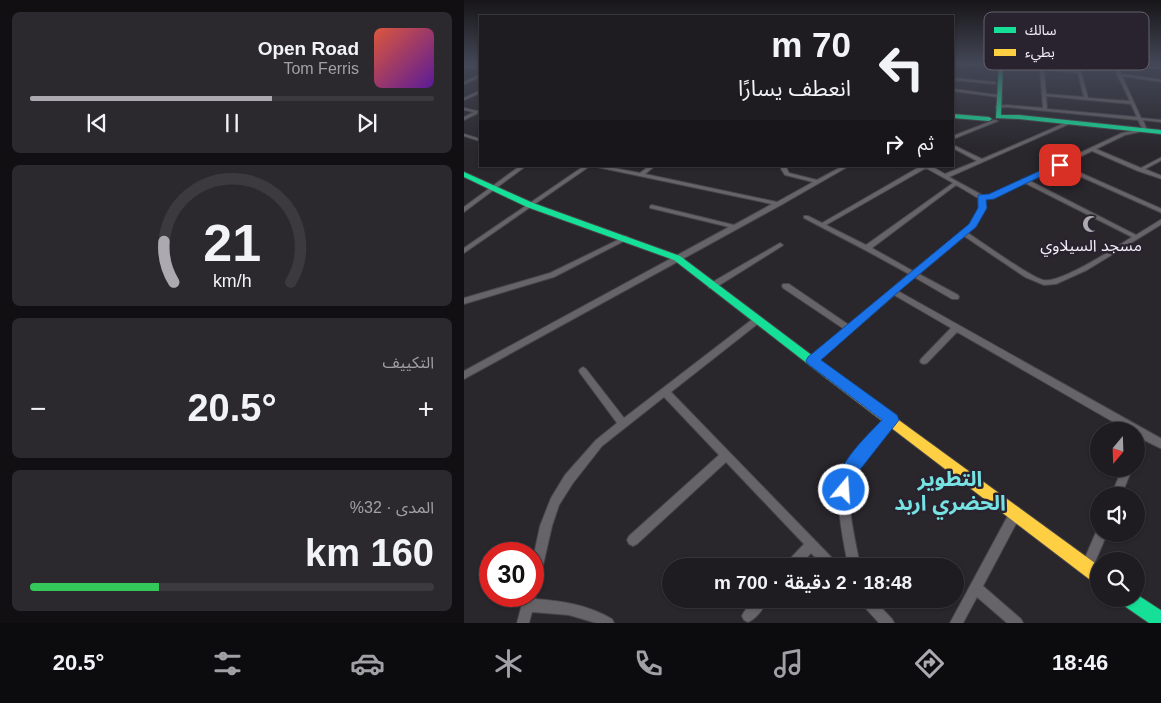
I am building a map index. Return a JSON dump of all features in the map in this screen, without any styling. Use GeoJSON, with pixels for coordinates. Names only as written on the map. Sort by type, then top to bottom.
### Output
{"type":"FeatureCollection","features":[{"type":"Feature","properties":{"kind":"street"},"geometry":{"type":"LineString","coordinates":[[464,99],[478,93]]}},
{"type":"Feature","properties":{"kind":"street"},"geometry":{"type":"LineString","coordinates":[[959,93],[995,111],[1019,119],[1051,126]]}},
{"type":"Feature","properties":{"kind":"street"},"geometry":{"type":"LineString","coordinates":[[994,93],[995,111]]}},
{"type":"Feature","properties":{"kind":"street"},"geometry":{"type":"LineString","coordinates":[[954,138],[976,128],[995,111],[997,93]]}},
{"type":"Feature","properties":{"kind":"street"},"geometry":{"type":"LineString","coordinates":[[1085,93],[1086,98]]}},
{"type":"Feature","properties":{"kind":"street"},"geometry":{"type":"LineString","coordinates":[[1128,93],[1141,119],[1141,131]]}},
{"type":"Feature","properties":{"kind":"street"},"geometry":{"type":"LineString","coordinates":[[1045,110],[1045,95],[1133,103]]}},
{"type":"Feature","properties":{"kind":"street"},"geometry":{"type":"LineString","coordinates":[[464,109],[479,112]]}},
{"type":"Feature","properties":{"kind":"street"},"geometry":{"type":"LineString","coordinates":[[954,115],[995,111],[1045,110],[1161,121]]}},
{"type":"Feature","properties":{"kind":"street"},"geometry":{"type":"LineString","coordinates":[[995,111],[1019,117],[1161,133]]}},
{"type":"Feature","properties":{"kind":"street"},"geometry":{"type":"LineString","coordinates":[[464,119],[479,112]]}},
{"type":"Feature","properties":{"kind":"street"},"geometry":{"type":"LineString","coordinates":[[946,176],[1051,126],[1067,124],[1121,132],[1141,131]]}},
{"type":"Feature","properties":{"kind":"street"},"geometry":{"type":"LineString","coordinates":[[928,167],[981,197],[991,197],[1024,180],[1093,150],[1121,132]]}},
{"type":"Feature","properties":{"kind":"street"},"geometry":{"type":"LineString","coordinates":[[464,135],[479,140]]}},
{"type":"Feature","properties":{"kind":"street"},"geometry":{"type":"LineString","coordinates":[[954,147],[980,160]]}},
{"type":"Feature","properties":{"kind":"street"},"geometry":{"type":"LineString","coordinates":[[1093,150],[1161,178]]}},
{"type":"Feature","properties":{"kind":"street"},"geometry":{"type":"LineString","coordinates":[[1140,170],[1161,158]]}},
{"type":"Feature","properties":{"kind":"street"},"geometry":{"type":"LineString","coordinates":[[1060,165],[1161,212]]}},
{"type":"Feature","properties":{"kind":"street"},"geometry":{"type":"LineString","coordinates":[[464,210],[523,167]]}},
{"type":"Feature","properties":{"kind":"street"},"geometry":{"type":"LineString","coordinates":[[464,250],[587,167]]}},
{"type":"Feature","properties":{"kind":"street"},"geometry":{"type":"LineString","coordinates":[[599,167],[779,204]]}},
{"type":"Feature","properties":{"kind":"street"},"geometry":{"type":"LineString","coordinates":[[641,175],[652,167]]}},
{"type":"Feature","properties":{"kind":"street"},"geometry":{"type":"LineString","coordinates":[[785,167],[787,174],[819,182]]}},
{"type":"Feature","properties":{"kind":"street"},"geometry":{"type":"LineString","coordinates":[[464,375],[845,167]]}},
{"type":"Feature","properties":{"kind":"street"},"geometry":{"type":"LineString","coordinates":[[822,226],[924,167]]}},
{"type":"Feature","properties":{"kind":"street"},"geometry":{"type":"LineString","coordinates":[[464,174],[530,205],[626,238],[677,258],[1090,569]]}},
{"type":"Feature","properties":{"kind":"street"},"geometry":{"type":"LineString","coordinates":[[1024,180],[1136,237]]}},
{"type":"Feature","properties":{"kind":"street"},"geometry":{"type":"LineString","coordinates":[[868,249],[956,183]]}},
{"type":"Feature","properties":{"kind":"street"},"geometry":{"type":"LineString","coordinates":[[812,361],[914,273],[973,226],[982,208],[981,197]]}},
{"type":"Feature","properties":{"kind":"street"},"geometry":{"type":"LineString","coordinates":[[652,207],[735,228]]}},
{"type":"Feature","properties":{"kind":"street"},"geometry":{"type":"LineString","coordinates":[[806,217],[914,273],[954,297]]}},
{"type":"Feature","properties":{"kind":"street"},"geometry":{"type":"LineString","coordinates":[[964,233],[1044,283],[1050,283],[1071,276],[1161,221]]}},
{"type":"Feature","properties":{"kind":"street"},"geometry":{"type":"LineString","coordinates":[[464,301],[552,275],[626,238]]}},
{"type":"Feature","properties":{"kind":"street"},"geometry":{"type":"LineString","coordinates":[[712,286],[780,244]]}},
{"type":"Feature","properties":{"kind":"street"},"geometry":{"type":"LineString","coordinates":[[786,286],[849,329]]}},
{"type":"Feature","properties":{"kind":"street"},"geometry":{"type":"LineString","coordinates":[[893,291],[1120,422]]}},
{"type":"Feature","properties":{"kind":"street"},"geometry":{"type":"LineString","coordinates":[[542,542],[555,502],[568,479],[598,443],[757,320]]}},
{"type":"Feature","properties":{"kind":"street"},"geometry":{"type":"LineString","coordinates":[[924,360],[957,327]]}},
{"type":"Feature","properties":{"kind":"street"},"geometry":{"type":"LineString","coordinates":[[583,371],[622,424]]}},
{"type":"Feature","properties":{"kind":"street"},"geometry":{"type":"LineString","coordinates":[[665,392],[823,558]]}},
{"type":"Feature","properties":{"kind":"street"},"geometry":{"type":"LineString","coordinates":[[853,558],[844,490],[848,473],[863,452],[892,420]]}},
{"type":"Feature","properties":{"kind":"street"},"geometry":{"type":"LineString","coordinates":[[1145,436],[1161,445]]}},
{"type":"Feature","properties":{"kind":"street"},"geometry":{"type":"LineString","coordinates":[[633,540],[726,455]]}},
{"type":"Feature","properties":{"kind":"street"},"geometry":{"type":"LineString","coordinates":[[956,623],[1015,514]]}},
{"type":"Feature","properties":{"kind":"street"},"geometry":{"type":"LineString","coordinates":[[1087,567],[1098,542]]}},
{"type":"Feature","properties":{"kind":"street"},"geometry":{"type":"LineString","coordinates":[[799,558],[810,546]]}},
{"type":"Feature","properties":{"kind":"street"},"geometry":{"type":"LineString","coordinates":[[976,588],[1017,623]]}},
{"type":"Feature","properties":{"kind":"street"},"geometry":{"type":"LineString","coordinates":[[544,604],[602,619],[608,623]]}},
{"type":"Feature","properties":{"kind":"street"},"geometry":{"type":"LineString","coordinates":[[523,623],[527,607]]}},
{"type":"Feature","properties":{"kind":"street"},"geometry":{"type":"LineString","coordinates":[[1141,607],[1161,622]]}},
{"type":"Feature","properties":{"kind":"street"},"geometry":{"type":"LineString","coordinates":[[748,616],[755,608]]}},
{"type":"Feature","properties":{"kind":"street"},"geometry":{"type":"LineString","coordinates":[[874,608],[888,623]]}},
{"type":"Feature","properties":{"kind":"traffic: fast"},"geometry":{"type":"LineString","coordinates":[[998,117],[999,93]]}},
{"type":"Feature","properties":{"kind":"traffic: fast"},"geometry":{"type":"LineString","coordinates":[[954,116],[989,119]]}},
{"type":"Feature","properties":{"kind":"traffic: fast"},"geometry":{"type":"LineString","coordinates":[[998,117],[1019,117],[1162,132]]}},
{"type":"Feature","properties":{"kind":"traffic: fast"},"geometry":{"type":"LineString","coordinates":[[464,174],[530,205],[677,258],[830,375]]}},
{"type":"Feature","properties":{"kind":"traffic: fast"},"geometry":{"type":"LineString","coordinates":[[1140,607],[1162,622]]}},
{"type":"Feature","properties":{"kind":"traffic: slow"},"geometry":{"type":"LineString","coordinates":[[830,375],[1090,569]]}},
{"type":"Feature","properties":{"kind":"place","name":"مسجد السيلاوي"},"geometry":{"type":"Point","coordinates":[1091,224]}},
{"type":"Feature","properties":{"kind":"district","name":"التطوير الحضري اربد"},"geometry":{"type":"Point","coordinates":[950,490]}},
{"type":"Feature","properties":{"kind":"route"},"geometry":{"type":"LineString","coordinates":[[844,490],[848,473],[863,452],[892,420],[812,361],[893,291],[973,226],[982,208],[983,202],[981,197],[991,197],[1010,186],[1060,165]]}}]}
